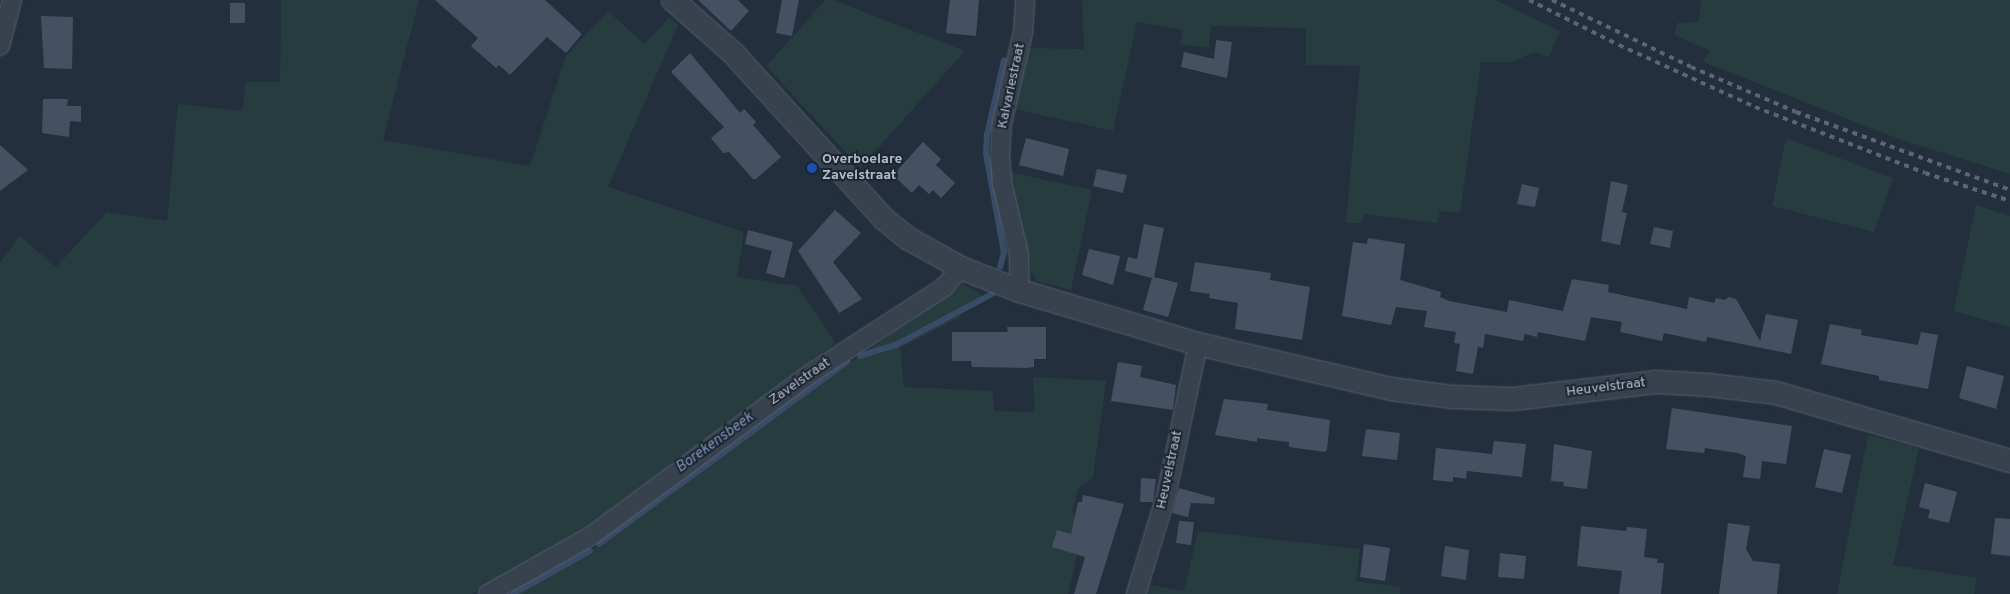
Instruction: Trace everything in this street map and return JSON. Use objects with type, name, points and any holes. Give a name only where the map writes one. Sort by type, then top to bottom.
[{"type":"street","points":[[0,46],[12,0]]},
{"type":"street","name":"Heuvelstraat","points":[[673,0],[733,53],[884,220],[908,239],[961,268],[1020,291],[1198,344],[1391,389],[1453,397],[1513,399],[1655,382],[1776,393],[2010,461]]},
{"type":"street","name":"Kalvariestraat","points":[[1020,291],[1019,254],[1002,182],[1000,157],[1002,124],[1023,32],[1025,0]]},
{"type":"street","name":"Zavelstraat","points":[[488,594],[592,536],[813,372],[943,288],[961,268]]},
{"type":"street","name":"Heuvelstraat","points":[[1136,594],[1166,496],[1198,344]]},
{"type":"green space","points":[[281,0],[419,0],[383,140],[530,166],[566,56],[608,11],[644,44],[669,18],[678,25],[608,187],[744,232],[737,277],[797,286],[836,343],[586,527],[472,594],[0,594],[0,263],[20,236],[56,267],[107,212],[167,221],[178,104],[242,111],[246,82],[280,82]]},
{"type":"green space","points":[[825,0],[833,0],[965,51],[860,168],[766,66]]},
{"type":"green space","points":[[1082,0],[1495,0],[1560,31],[1549,57],[1534,52],[1511,62],[1481,62],[1460,213],[1440,211],[1437,223],[1364,214],[1362,223],[1346,223],[1360,66],[1306,65],[1306,28],[1211,26],[1209,48],[1180,44],[1183,30],[1137,22],[1113,131],[1010,108],[1025,48],[1084,49]]},
{"type":"green space","points":[[1701,0],[2010,0],[2010,174],[1899,139],[1703,62],[1710,51],[1674,35],[1677,23],[1699,22]]},
{"type":"green space","points":[[1786,138],[1893,178],[1874,232],[1772,206]]},
{"type":"green space","points":[[1005,171],[1092,190],[1071,290],[1037,281],[1030,271]]},
{"type":"green space","points":[[1976,205],[2010,216],[2010,327],[1954,311]]},
{"type":"green space","points":[[963,284],[982,295],[957,319],[900,348],[904,387],[993,391],[994,411],[1035,412],[1033,377],[1106,381],[1093,477],[1079,487],[1072,512],[1086,518],[1068,594],[512,594],[594,549],[685,478]]},
{"type":"green space","points":[[1868,435],[1919,448],[1893,565],[1977,578],[1974,594],[1837,594]]},
{"type":"green space","points":[[1198,531],[1360,549],[1356,581],[1401,587],[1400,594],[1125,594],[1129,581],[1184,591]]},
{"type":"building","points":[[435,0],[545,0],[582,34],[566,53],[547,37],[510,75],[499,65],[496,68],[471,46],[478,38]]},
{"type":"building","points":[[698,0],[738,0],[749,11],[731,31]]},
{"type":"building","points":[[782,0],[799,0],[792,36],[776,33]]},
{"type":"building","points":[[950,0],[979,0],[976,36],[946,33]]},
{"type":"building","points":[[230,3],[245,3],[245,23],[230,23]]},
{"type":"building","points":[[41,16],[73,17],[72,69],[44,68]]},
{"type":"building","points":[[1216,40],[1232,42],[1227,78],[1181,67],[1184,52],[1214,59]]},
{"type":"building","points":[[690,53],[740,113],[744,109],[756,122],[753,125],[781,157],[756,179],[753,179],[729,152],[723,153],[711,138],[724,127],[671,72]]},
{"type":"building","points":[[43,99],[68,99],[67,106],[81,106],[81,122],[70,121],[69,137],[42,133]]},
{"type":"building","points":[[1026,138],[1069,149],[1063,176],[1019,165]]},
{"type":"building","points":[[923,142],[941,159],[936,165],[955,183],[941,198],[933,190],[929,194],[919,185],[912,193],[893,175]]},
{"type":"building","points":[[0,145],[28,170],[0,191]]},
{"type":"building","points":[[1097,169],[1127,175],[1123,193],[1093,186]]},
{"type":"building","points":[[1611,181],[1628,185],[1622,212],[1627,213],[1620,245],[1601,241]]},
{"type":"building","points":[[1522,184],[1539,188],[1535,207],[1517,204]]},
{"type":"building","points":[[835,210],[861,233],[833,262],[862,299],[839,313],[798,251]]},
{"type":"building","points":[[1144,224],[1164,228],[1154,277],[1178,283],[1168,317],[1143,310],[1152,278],[1125,271],[1128,257],[1137,259]]},
{"type":"building","points":[[1654,227],[1673,231],[1670,248],[1650,244]]},
{"type":"building","points":[[748,230],[793,242],[784,278],[766,273],[772,251],[745,244]]},
{"type":"building","points":[[1368,238],[1405,244],[1400,280],[1441,292],[1440,297],[1449,301],[1507,312],[1509,300],[1563,311],[1572,279],[1609,285],[1608,292],[1687,309],[1689,297],[1714,303],[1716,298],[1725,300],[1729,297],[1736,299],[1760,341],[1766,314],[1798,320],[1791,354],[1707,337],[1706,342],[1664,333],[1662,341],[1620,332],[1622,322],[1591,317],[1585,341],[1538,332],[1537,337],[1525,334],[1523,341],[1485,334],[1483,348],[1478,347],[1473,374],[1456,371],[1460,344],[1454,343],[1456,332],[1424,327],[1427,311],[1396,307],[1391,325],[1342,316],[1353,242],[1367,244]]},
{"type":"building","points":[[1089,249],[1120,256],[1113,285],[1082,275]]},
{"type":"building","points":[[1195,262],[1271,273],[1270,280],[1310,287],[1302,340],[1235,329],[1238,303],[1209,298],[1210,294],[1190,291]]},
{"type":"building","points":[[1830,324],[1862,330],[1861,335],[1918,345],[1921,332],[1938,335],[1928,389],[1879,380],[1879,376],[1821,364]]},
{"type":"building","points":[[1007,327],[1046,327],[1046,359],[1034,359],[1034,367],[1026,368],[972,367],[971,361],[952,361],[952,332],[1008,332]]},
{"type":"building","points":[[1118,362],[1142,366],[1140,377],[1176,385],[1173,410],[1111,401]]},
{"type":"building","points":[[1967,366],[2004,376],[1996,409],[1959,398]]},
{"type":"building","points":[[1224,399],[1268,404],[1267,410],[1330,420],[1327,449],[1325,452],[1289,447],[1289,442],[1257,438],[1257,442],[1215,435]]},
{"type":"building","points":[[1672,408],[1792,426],[1786,464],[1762,461],[1760,479],[1743,477],[1746,456],[1705,448],[1704,453],[1666,449]]},
{"type":"building","points":[[1366,429],[1400,433],[1397,460],[1362,456]]},
{"type":"building","points":[[1494,441],[1526,444],[1522,477],[1467,471],[1466,479],[1453,477],[1453,482],[1433,480],[1436,448],[1492,454]]},
{"type":"building","points":[[1554,444],[1592,451],[1587,489],[1563,486],[1564,482],[1551,481]]},
{"type":"building","points":[[1824,449],[1851,455],[1842,493],[1815,487]]},
{"type":"building","points":[[1141,478],[1156,479],[1153,502],[1140,502]]},
{"type":"building","points":[[1925,483],[1957,492],[1949,523],[1928,518],[1930,510],[1919,507]]},
{"type":"building","points":[[1179,488],[1215,498],[1214,504],[1191,503],[1188,517],[1172,513]]},
{"type":"building","points":[[1083,495],[1124,504],[1096,594],[1074,594],[1085,557],[1052,547],[1057,530],[1071,534],[1078,502],[1082,502]]},
{"type":"building","points":[[1995,518],[2010,519],[2010,556],[1991,554]]},
{"type":"building","points":[[1179,521],[1194,522],[1191,545],[1176,543]]},
{"type":"building","points":[[1728,523],[1750,526],[1746,549],[1753,561],[1780,564],[1777,594],[1719,594]]},
{"type":"building","points":[[1581,526],[1626,531],[1627,527],[1647,529],[1644,557],[1658,559],[1657,563],[1664,563],[1661,594],[1619,594],[1622,571],[1577,566]]},
{"type":"building","points":[[1364,544],[1390,548],[1385,581],[1360,577]]},
{"type":"building","points":[[1445,546],[1469,550],[1466,580],[1441,576]]},
{"type":"building","points":[[1500,553],[1526,556],[1524,579],[1498,577]]},
{"type":"waterway","name":"Borekensbeek","points":[[1000,267],[1004,253],[986,154],[987,135],[1004,61]]},
{"type":"waterway","name":"Borekensbeek","points":[[860,356],[896,345],[992,294]]},
{"type":"waterway","name":"Borekensbeek","points":[[599,544],[847,362]]},
{"type":"waterway","name":"Borekensbeek","points":[[513,594],[590,551]]},
{"type":"railway","points":[[1529,0],[1619,45],[1755,107],[1925,173],[2010,201]]},
{"type":"railway","points":[[1552,0],[1691,67],[1796,112],[2010,190]]},
{"type":"place","name":"Overboelare Zavelstraat","points":[[812,168]]}]
